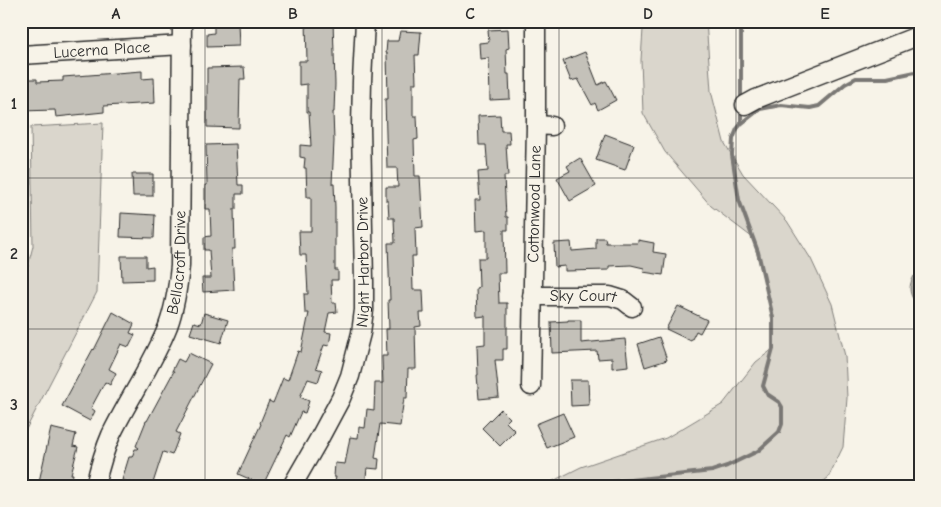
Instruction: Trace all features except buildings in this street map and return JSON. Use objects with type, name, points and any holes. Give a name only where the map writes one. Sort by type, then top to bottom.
[{"type":"street","name":"Bellacroft Drive","points":[[95,486],[110,437],[168,326],[177,289],[180,266],[182,21]]},
{"type":"street","name":"Night Harbor Drive","points":[[292,486],[320,439],[341,398],[350,376],[361,333],[364,310],[361,127],[365,21]]},
{"type":"street","name":"Cottonwood Lane","points":[[531,386],[532,296],[544,126],[536,21]]},
{"type":"street","points":[[745,105],[920,35]]},
{"type":"street","name":"Lucerna Place","points":[[21,55],[182,45]]},
{"type":"street","name":"Sky Court","points":[[532,296],[610,296],[624,300],[632,307]]},
{"type":"shaded area","points":[[646,21],[706,21],[711,91],[724,142],[743,174],[787,221],[811,259],[832,304],[845,356],[847,398],[843,447],[828,478],[817,486],[543,486],[581,467],[666,438],[723,404],[756,362],[773,349],[773,318],[753,238],[711,206],[665,152],[643,113],[641,60],[643,29]]},
{"type":"shaded area","points":[[103,123],[97,292],[21,439],[21,293],[33,246],[31,127]]},
{"type":"shaded area","points":[[914,276],[920,277],[920,309],[914,301],[910,289]]},
{"type":"waterway","points":[[741,21],[741,102]]},
{"type":"waterway","points":[[605,486],[612,482],[712,471],[727,466],[758,451],[779,432],[782,424],[782,407],[779,402],[767,394],[763,386],[773,349],[773,318],[758,252],[739,200],[732,155],[733,139],[737,129],[760,109],[781,105],[810,108],[819,106],[845,84],[856,78],[887,78],[920,71]]},
{"type":"waterway","points":[[741,109],[741,124]]}]
